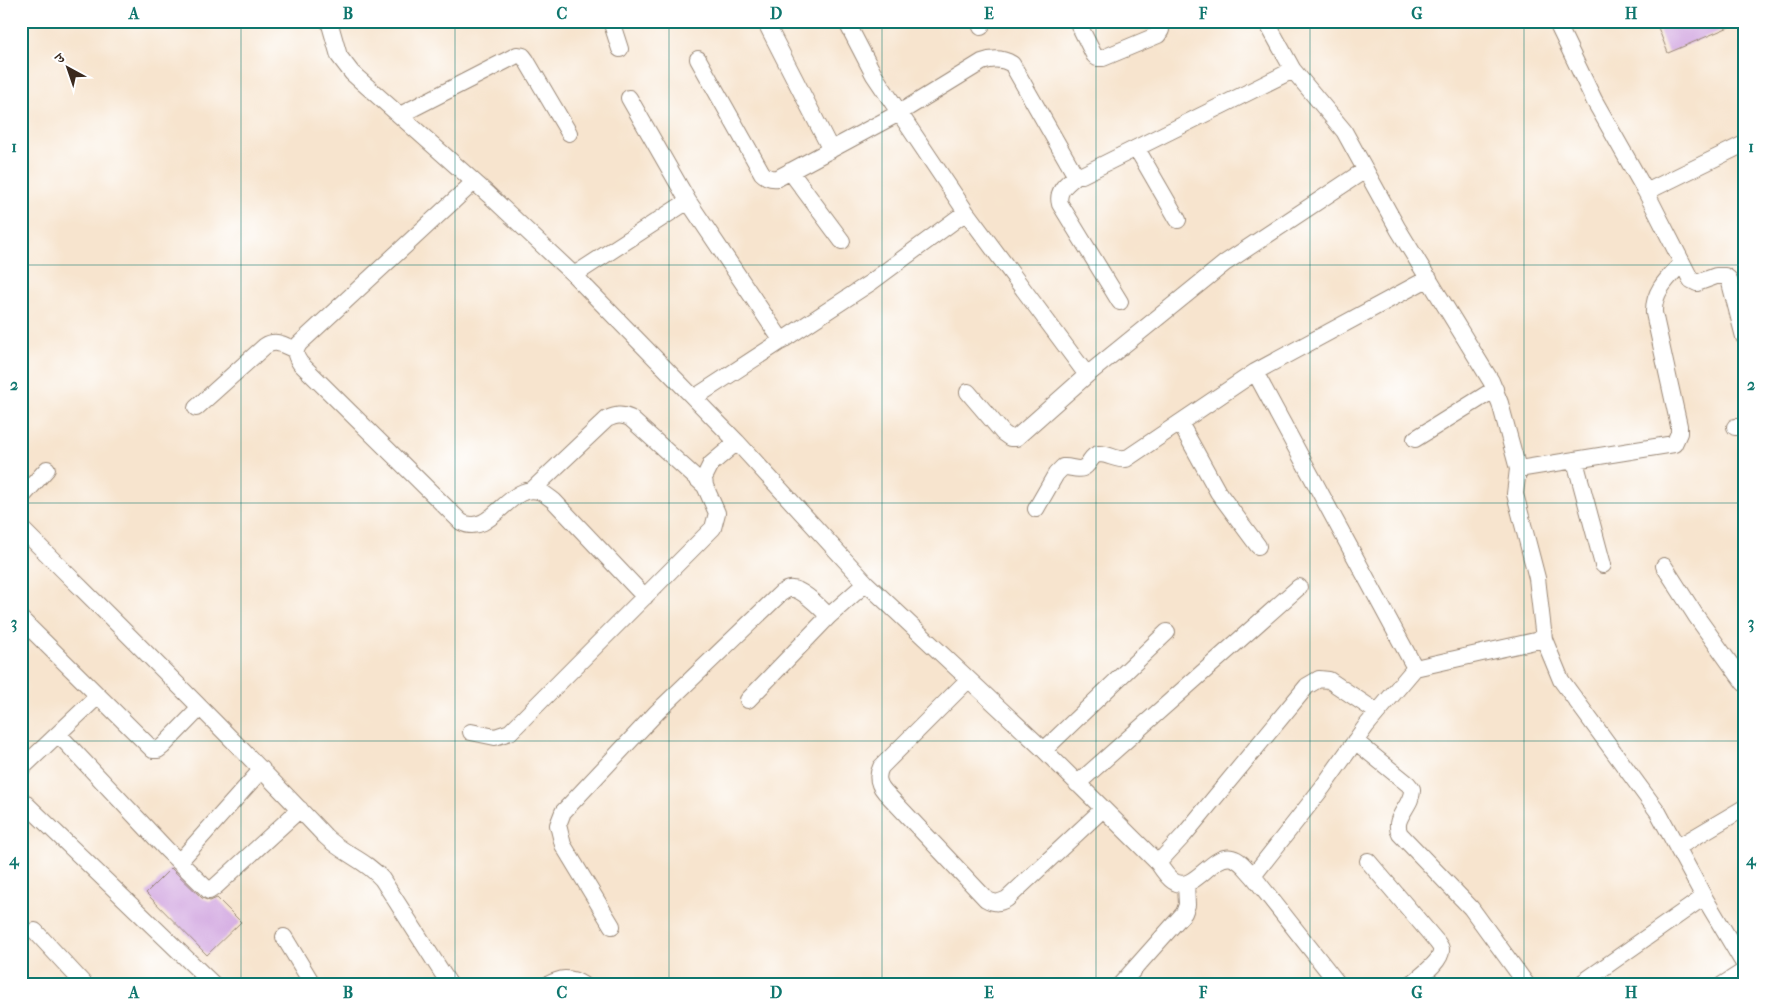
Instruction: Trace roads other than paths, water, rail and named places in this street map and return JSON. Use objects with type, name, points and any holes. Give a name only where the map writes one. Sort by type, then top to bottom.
[{"type":"street","points":[[329,21],[339,56],[344,64],[574,275],[737,442],[866,583],[1044,750],[1174,881],[1179,884],[1186,884],[1223,858],[1231,857],[1238,860],[1253,876],[1339,985]]},
{"type":"street","points":[[611,21],[620,50]]},
{"type":"street","points":[[765,21],[832,150]]},
{"type":"street","points":[[846,21],[865,59],[966,212],[1088,375]]},
{"type":"street","points":[[1077,21],[1097,58],[1103,58],[1152,38],[1160,30],[1160,21]]},
{"type":"street","points":[[1266,21],[1293,70],[1344,131],[1398,229],[1486,372],[1500,403],[1518,470],[1515,494],[1537,578],[1544,639],[1561,680],[1647,795],[1744,964]]},
{"type":"street","points":[[1556,21],[1594,100],[1646,192],[1693,282],[1701,282],[1722,275],[1728,279],[1744,337]]},
{"type":"street","points":[[400,115],[517,55],[523,56],[526,60],[569,133]]},
{"type":"street","points":[[698,59],[762,173],[772,179],[832,150],[990,59],[1005,60],[1017,70],[1077,175]]},
{"type":"street","points":[[1120,302],[1060,204],[1059,193],[1062,188],[1077,175],[1087,174],[1293,70]]},
{"type":"street","points":[[629,98],[688,201],[782,341]]},
{"type":"street","points":[[1646,192],[1744,144]]},
{"type":"street","points":[[1137,149],[1178,220]]},
{"type":"street","points":[[968,392],[1004,433],[1010,438],[1016,438],[1088,375],[1225,263],[1366,170]]},
{"type":"street","points":[[790,171],[842,241]]},
{"type":"street","points":[[474,182],[299,344],[295,350],[295,355],[300,363],[461,522],[468,526],[476,526],[484,522],[516,496],[532,490],[607,419],[615,416],[622,415],[630,418],[705,486]]},
{"type":"street","points":[[574,275],[688,201]]},
{"type":"street","points":[[694,398],[870,283],[966,212]]},
{"type":"street","points":[[1518,470],[1668,447],[1674,444],[1677,440],[1679,426],[1654,313],[1654,304],[1661,286],[1682,263]]},
{"type":"street","points":[[1036,509],[1056,474],[1063,467],[1082,469],[1098,454],[1119,460],[1126,459],[1255,372],[1429,278]]},
{"type":"street","points":[[196,408],[265,346],[278,342],[295,350]]},
{"type":"street","points":[[1255,372],[1415,668]]},
{"type":"street","points":[[1414,439],[1495,390]]},
{"type":"street","points":[[1180,423],[1218,492],[1258,546]]},
{"type":"street","points":[[472,732],[495,737],[510,732],[713,528],[717,513],[705,486],[704,478],[711,464],[737,442]]},
{"type":"street","points":[[1575,461],[1603,565]]},
{"type":"street","points":[[21,498],[47,469]]},
{"type":"street","points":[[532,490],[541,492],[554,501],[645,597]]},
{"type":"street","points":[[21,528],[262,769],[331,842],[352,857],[373,868],[450,985]]},
{"type":"street","points":[[1664,566],[1696,616],[1744,682]]},
{"type":"street","points":[[748,700],[829,616],[866,583]]},
{"type":"street","points":[[1077,784],[1299,587]]},
{"type":"street","points":[[612,926],[563,845],[558,825],[563,812],[657,712],[781,593],[794,588],[801,591],[829,616]]},
{"type":"street","points":[[24,629],[98,696],[153,750],[158,750],[163,746],[200,708]]},
{"type":"street","points":[[1044,750],[1167,632]]},
{"type":"street","points":[[1253,876],[1322,788],[1377,712],[1415,668],[1544,639]]},
{"type":"street","points":[[1158,863],[1184,835],[1312,682],[1319,679],[1329,680],[1377,712]]},
{"type":"street","points":[[968,680],[881,767],[878,779],[880,786],[885,792],[986,899],[992,903],[1000,903],[1008,899],[1103,809]]},
{"type":"street","points":[[21,768],[98,696]]},
{"type":"street","points":[[58,734],[206,889],[212,890],[300,809]]},
{"type":"street","points":[[1355,741],[1412,789],[1411,798],[1397,825],[1400,834],[1471,908],[1527,985]]},
{"type":"street","points":[[179,862],[262,769]]},
{"type":"street","points":[[21,800],[214,985]]},
{"type":"street","points":[[1678,847],[1744,808]]},
{"type":"street","points":[[1368,861],[1441,949],[1440,956],[1436,962],[1410,985]]},
{"type":"street","points":[[1120,985],[1184,913],[1187,905],[1186,884]]},
{"type":"street","points":[[1579,985],[1704,897]]},
{"type":"street","points":[[35,931],[85,985]]},
{"type":"street","points":[[284,937],[313,985]]},
{"type":"street","points":[[1722,985],[1744,971]]},
{"type":"street","points":[[547,985],[565,978],[573,979],[582,985]]}]
